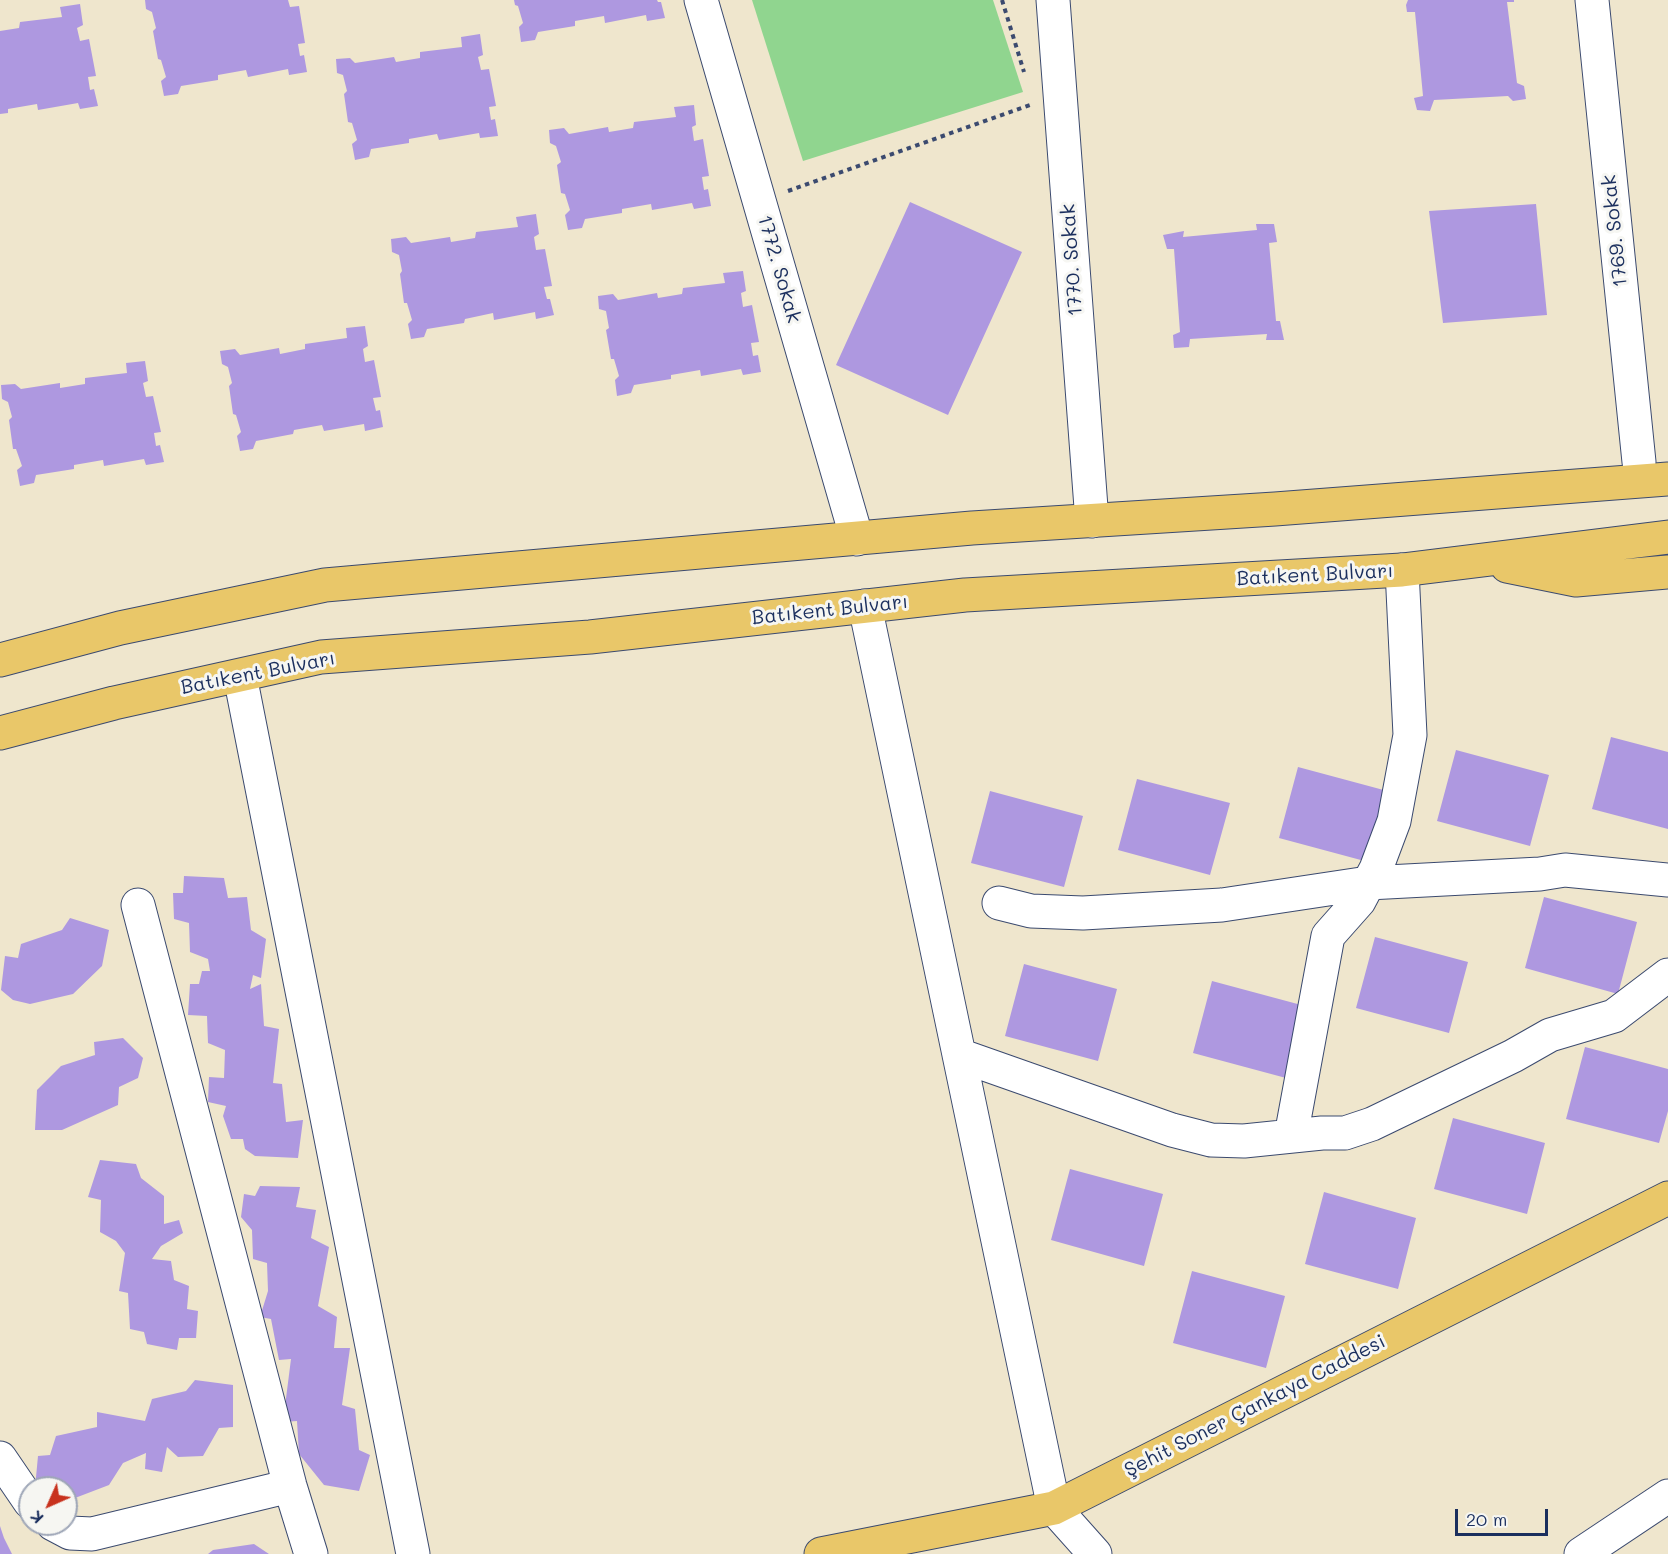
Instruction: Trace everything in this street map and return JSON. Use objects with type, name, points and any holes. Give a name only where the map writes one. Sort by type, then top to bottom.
[{"type":"main road","points":[[1573,486],[1585,471],[1653,461]]},
{"type":"main road","points":[[0,660],[120,628],[325,585],[972,528],[1275,509],[1668,479]]},
{"type":"main road","name":"Batıkent Bulvarı","points":[[0,733],[114,703],[321,657],[590,637],[965,595],[1402,570],[1668,537]]},
{"type":"main road","points":[[1478,560],[1576,580],[1668,572]]},
{"type":"main road","name":"Şehit Soner Çankaya Caddesi","points":[[821,1554],[1054,1508],[1668,1198]]},
{"type":"street","name":"1772. Sokak","points":[[701,0],[857,538]]},
{"type":"street","name":"1770. Sokak","points":[[1053,0],[1092,521]]},
{"type":"street","name":"1769. Sokak","points":[[1592,0],[1653,461]]},
{"type":"street","points":[[1291,1136],[1328,936],[1359,901],[1376,869],[1394,821],[1410,735],[1402,570]]},
{"type":"street","points":[[865,606],[1054,1508],[1095,1554]]},
{"type":"street","points":[[240,676],[413,1554]]},
{"type":"street","points":[[999,903],[1031,911],[1083,912],[1221,905],[1368,883],[1540,874],[1565,870],[1668,880]]},
{"type":"street","points":[[138,905],[290,1486],[311,1554]]},
{"type":"street","points":[[959,1055],[1172,1130],[1211,1140],[1244,1141],[1322,1132],[1345,1133],[1372,1124],[1514,1056],[1550,1035],[1614,1016],[1668,975]]},
{"type":"street","points":[[0,1458],[18,1484]]},
{"type":"street","points":[[61,1537],[92,1534],[290,1486]]},
{"type":"street","points":[[1581,1554],[1668,1496]]},
{"type":"path","points":[[1002,0],[1024,73]]},
{"type":"path","points":[[759,201],[1060,95]]},
{"type":"green space","points":[[752,0],[993,0],[1023,92],[803,161]]},
{"type":"building","points":[[145,0],[288,0],[290,7],[299,6],[305,43],[298,44],[300,56],[304,55],[307,72],[289,75],[288,69],[248,77],[246,70],[218,75],[218,80],[181,86],[178,94],[164,96],[161,81],[166,77],[161,60],[158,59],[153,31],[156,28],[152,12],[146,9]]},
{"type":"building","points":[[514,0],[657,0],[661,2],[665,18],[647,21],[646,15],[605,23],[604,16],[575,21],[575,26],[538,32],[535,40],[521,42],[519,27],[523,23]]},
{"type":"building","points":[[1408,0],[1514,0],[1514,2],[1507,2],[1517,83],[1524,86],[1526,99],[1513,101],[1508,96],[1434,100],[1430,111],[1417,110],[1414,98],[1423,96],[1415,12],[1407,12]]},
{"type":"building","points":[[80,4],[83,25],[77,28],[80,41],[89,39],[96,76],[88,77],[90,90],[94,89],[98,106],[80,109],[78,103],[38,110],[37,104],[8,109],[8,113],[0,114],[0,31],[19,28],[20,22],[62,17],[60,7]]},
{"type":"building","points":[[480,34],[483,55],[478,57],[481,70],[489,69],[496,106],[489,107],[491,120],[495,119],[498,136],[480,138],[479,133],[439,140],[437,134],[409,139],[409,143],[371,149],[369,157],[355,160],[352,144],[357,140],[352,123],[348,122],[344,94],[347,91],[343,75],[337,73],[336,59],[350,58],[355,63],[394,57],[396,62],[420,58],[420,52],[462,47],[461,37]]},
{"type":"building","points":[[694,105],[696,125],[692,127],[694,141],[703,139],[709,176],[702,177],[704,190],[708,189],[711,206],[694,209],[692,203],[652,210],[651,204],[622,209],[622,213],[585,219],[582,228],[568,230],[565,215],[570,210],[565,194],[561,193],[557,165],[561,162],[556,146],[550,143],[549,130],[564,128],[569,134],[608,127],[609,132],[633,128],[634,122],[676,117],[674,107]]},
{"type":"building","points":[[910,202],[1022,252],[948,415],[836,365]]},
{"type":"building","points":[[1536,204],[1547,315],[1443,323],[1429,211]]},
{"type":"building","points":[[536,214],[539,234],[534,237],[536,250],[545,249],[552,286],[544,287],[554,315],[536,319],[535,312],[494,320],[493,313],[465,319],[464,323],[427,329],[424,337],[411,339],[408,324],[412,320],[407,303],[404,303],[399,255],[392,252],[391,239],[406,237],[411,243],[450,237],[451,242],[475,238],[476,232],[518,227],[516,217]]},
{"type":"building","points":[[1256,224],[1274,224],[1277,242],[1269,243],[1276,321],[1280,321],[1284,340],[1266,340],[1267,334],[1190,339],[1189,347],[1174,348],[1173,335],[1180,332],[1174,249],[1167,249],[1163,235],[1184,231],[1183,237],[1257,230]]},
{"type":"building","points":[[743,271],[746,291],[741,293],[743,307],[752,305],[759,342],[751,343],[753,356],[758,355],[761,372],[743,375],[741,369],[701,376],[700,370],[671,375],[671,379],[634,385],[631,393],[617,396],[615,380],[619,376],[614,359],[611,359],[606,330],[609,328],[606,311],[599,309],[598,296],[613,294],[618,300],[657,293],[658,298],[682,294],[683,288],[725,283],[723,273]]},
{"type":"building","points":[[365,326],[368,346],[363,349],[365,362],[374,360],[381,397],[373,398],[376,411],[380,410],[383,427],[365,431],[364,424],[324,431],[322,425],[294,430],[293,434],[256,441],[253,449],[240,451],[237,436],[241,432],[236,415],[233,414],[229,386],[232,383],[228,367],[222,364],[220,351],[235,349],[240,355],[279,348],[280,354],[305,349],[305,344],[347,338],[346,328]]},
{"type":"building","points":[[145,361],[148,381],[143,383],[146,397],[153,396],[161,432],[154,433],[156,446],[160,445],[164,462],[146,465],[144,459],[104,466],[103,460],[74,465],[74,469],[36,475],[34,483],[20,486],[17,470],[22,466],[16,449],[13,449],[9,420],[12,417],[8,402],[2,399],[1,385],[15,384],[21,389],[60,383],[60,388],[85,384],[85,378],[127,373],[126,363]]},
{"type":"building","points":[[1611,737],[1668,752],[1668,829],[1592,809]]},
{"type":"building","points":[[1456,750],[1549,775],[1530,846],[1437,821]]},
{"type":"building","points":[[1298,767],[1391,792],[1372,863],[1279,838]]},
{"type":"building","points":[[1137,779],[1230,803],[1210,875],[1118,850]]},
{"type":"building","points":[[990,791],[1083,816],[1064,887],[971,863]]},
{"type":"building","points":[[184,876],[224,878],[228,898],[247,897],[251,930],[266,939],[261,978],[253,975],[250,989],[261,984],[264,1026],[279,1029],[273,1083],[282,1084],[286,1122],[303,1120],[298,1158],[255,1156],[245,1149],[243,1139],[231,1139],[223,1116],[226,1106],[208,1102],[209,1077],[224,1078],[225,1050],[208,1043],[207,1016],[188,1015],[190,984],[199,984],[202,971],[210,971],[208,959],[190,952],[189,923],[174,919],[173,893],[183,893]]},
{"type":"building","points":[[1544,897],[1637,922],[1618,994],[1525,968]]},
{"type":"building","points":[[70,918],[109,930],[102,966],[73,994],[30,1004],[13,1000],[1,990],[5,956],[18,958],[21,944],[62,930]]},
{"type":"building","points":[[1375,937],[1468,962],[1449,1033],[1356,1008]]},
{"type":"building","points":[[1024,964],[1117,989],[1098,1061],[1005,1036]]},
{"type":"building","points":[[1212,981],[1305,1006],[1286,1078],[1193,1053]]},
{"type":"building","points":[[123,1038],[143,1058],[138,1078],[119,1087],[118,1105],[62,1130],[35,1130],[37,1090],[61,1066],[95,1055],[94,1042]]},
{"type":"building","points":[[1585,1047],[1668,1069],[1668,1111],[1659,1143],[1566,1119]]},
{"type":"building","points":[[1453,1118],[1545,1143],[1527,1214],[1434,1189]]},
{"type":"building","points":[[100,1160],[136,1164],[141,1178],[164,1196],[164,1224],[179,1220],[183,1233],[161,1246],[152,1259],[171,1261],[174,1280],[189,1286],[187,1309],[198,1311],[196,1338],[179,1338],[177,1350],[147,1344],[144,1332],[130,1329],[128,1293],[119,1291],[125,1253],[116,1241],[100,1232],[101,1200],[88,1197]]},
{"type":"building","points":[[1070,1169],[1163,1194],[1144,1266],[1051,1240]]},
{"type":"building","points":[[260,1186],[300,1187],[296,1207],[316,1210],[311,1238],[329,1247],[318,1306],[337,1317],[334,1348],[350,1348],[342,1405],[355,1409],[359,1450],[370,1455],[359,1491],[324,1485],[299,1454],[297,1421],[283,1422],[291,1359],[279,1360],[271,1319],[260,1317],[268,1291],[267,1263],[253,1259],[252,1230],[241,1217],[244,1194],[255,1196]]},
{"type":"building","points":[[1324,1192],[1416,1218],[1398,1289],[1305,1264]]},
{"type":"building","points":[[1192,1271],[1285,1296],[1266,1368],[1173,1343]]},
{"type":"building","points":[[195,1380],[233,1385],[233,1427],[219,1428],[203,1456],[178,1457],[167,1447],[162,1472],[145,1469],[146,1453],[123,1463],[109,1485],[78,1497],[78,1476],[36,1476],[38,1456],[50,1455],[56,1436],[97,1427],[97,1412],[145,1421],[152,1399],[186,1391]]},
{"type":"building","points":[[0,1526],[4,1538],[12,1554],[0,1554]]},
{"type":"building","points":[[254,1544],[269,1554],[208,1554],[213,1550]]}]
